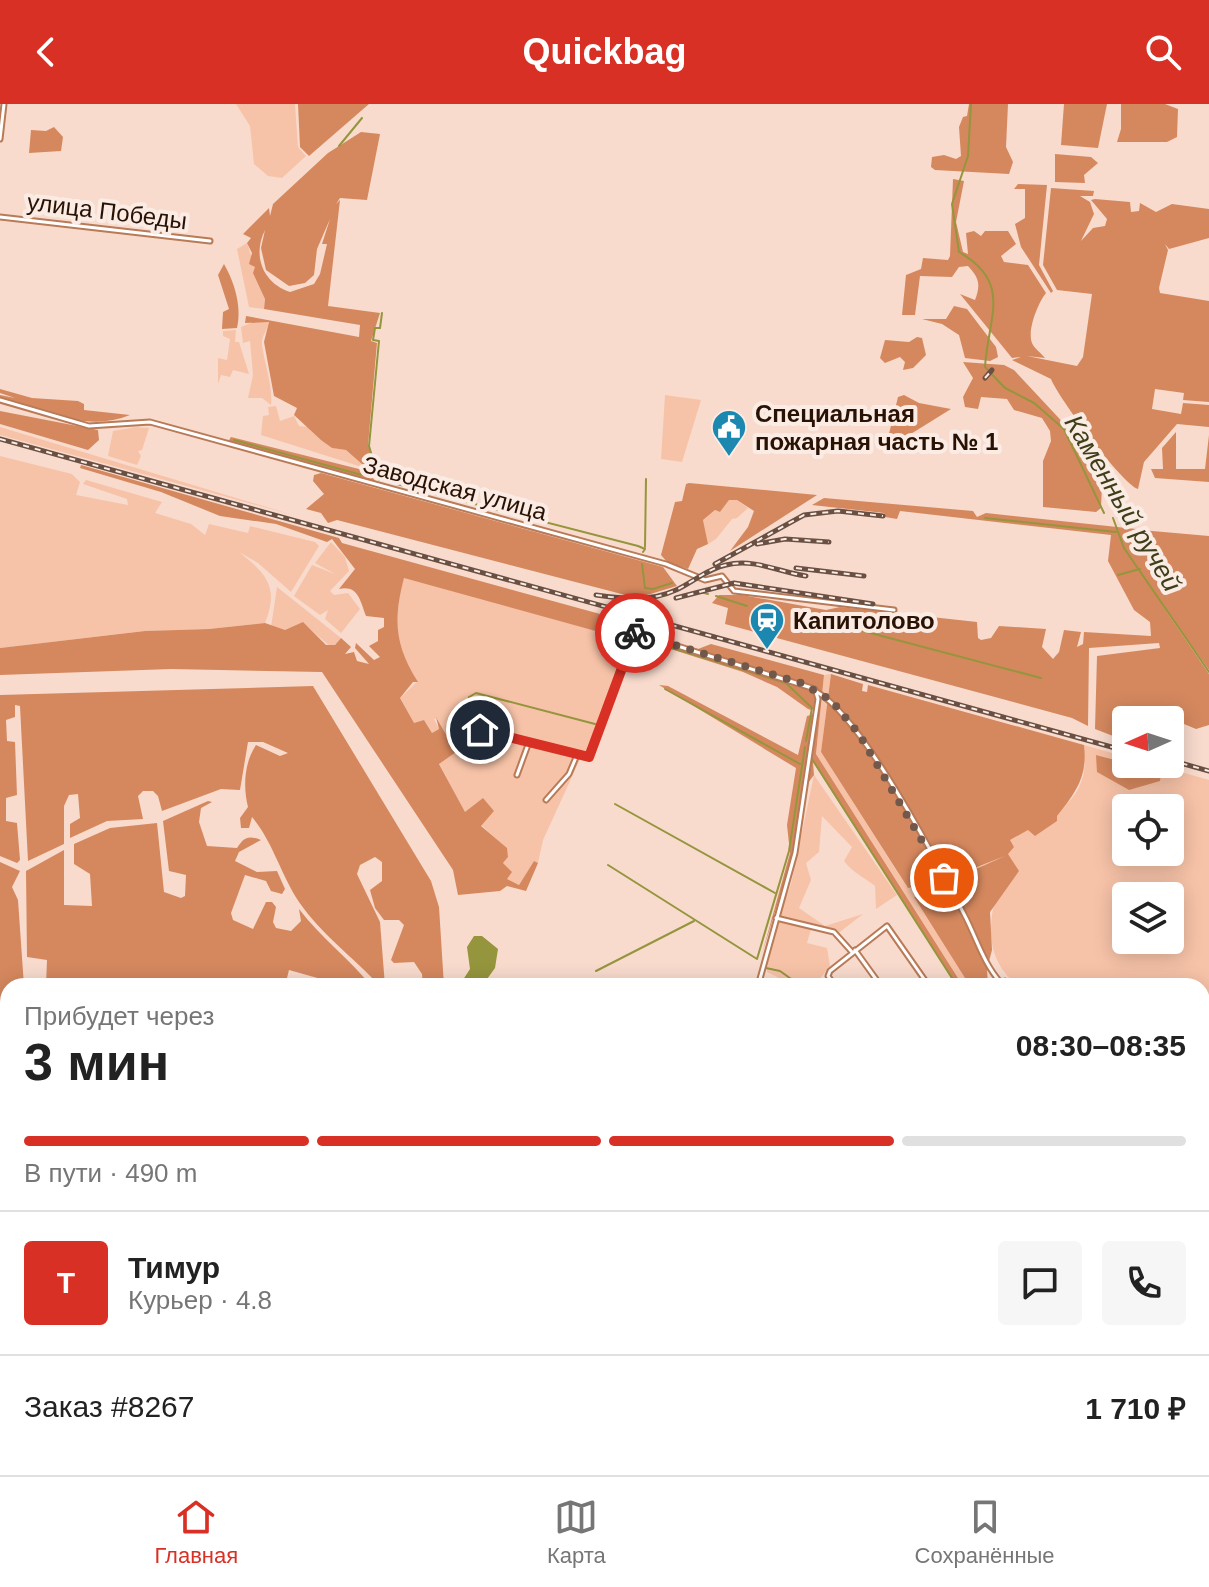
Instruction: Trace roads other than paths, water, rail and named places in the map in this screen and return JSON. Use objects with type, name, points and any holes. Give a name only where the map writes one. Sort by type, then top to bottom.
[{"type":"street","points":[[0,139],[2,106]]},
{"type":"street","name":"улица Победы","points":[[0,217],[210,241]]},
{"type":"street","name":"Заводская улица","points":[[0,400],[89,426],[150,422],[666,564],[703,580],[722,576],[734,591],[894,610]]},
{"type":"street","points":[[480,730],[589,757],[635,633],[801,683],[839,708],[859,734],[933,857],[997,978]]},
{"type":"street","points":[[761,978],[795,853],[817,692]]},
{"type":"street","points":[[495,751],[500,735]]},
{"type":"street","points":[[517,775],[529,742]]},
{"type":"street","points":[[546,800],[569,774],[577,755]]},
{"type":"street","points":[[776,918],[834,932],[875,978]]},
{"type":"street","points":[[830,978],[828,974],[888,926],[924,978]]},
{"type":"waterway","name":"Каменный ручей","points":[[971,104],[968,156],[952,204],[959,252],[976,264],[992,289],[992,317],[985,367],[1005,388],[1034,403],[1064,429],[1104,513]]},
{"type":"waterway","points":[[339,146],[362,118]]},
{"type":"waterway","points":[[379,480],[369,446],[379,341],[373,340],[375,328],[380,328],[382,313]]},
{"type":"waterway","points":[[234,440],[362,475]]},
{"type":"waterway","points":[[645,547],[646,479]]},
{"type":"waterway","points":[[389,482],[638,546],[645,549],[643,552]]},
{"type":"waterway","points":[[985,518],[1116,532]]},
{"type":"waterway","name":"Каменный ручей","points":[[1113,518],[1124,548],[1209,672]]},
{"type":"waterway","points":[[642,564],[645,588],[653,589],[672,583]]},
{"type":"waterway","points":[[1118,575],[1140,569]]},
{"type":"waterway","points":[[701,592],[708,594]]},
{"type":"waterway","points":[[716,596],[747,606]]},
{"type":"waterway","points":[[844,626],[1041,678]]},
{"type":"waterway","points":[[639,638],[786,683],[812,708],[806,741]]},
{"type":"waterway","points":[[665,689],[800,764]]},
{"type":"waterway","points":[[457,740],[469,697],[476,693],[595,724]]},
{"type":"waterway","points":[[463,725],[477,728]]},
{"type":"waterway","points":[[608,865],[757,959],[789,851],[805,747]]},
{"type":"waterway","points":[[812,759],[952,978]]},
{"type":"waterway","points":[[615,804],[775,893]]},
{"type":"waterway","points":[[596,971],[694,921]]},
{"type":"waterway","points":[[766,968],[780,971],[790,978]]},
{"type":"railway","points":[[985,378],[992,370]]},
{"type":"railway","points":[[0,439],[1112,747]]},
{"type":"railway","points":[[715,564],[804,515],[838,511],[883,516]]},
{"type":"railway","points":[[757,544],[785,539],[829,542]]},
{"type":"railway","points":[[596,595],[646,598],[666,594],[713,569],[736,563],[756,564],[806,576]]},
{"type":"railway","points":[[796,568],[864,576]]},
{"type":"railway","points":[[676,598],[734,583],[873,604]]},
{"type":"railway","points":[[1184,764],[1209,771]]},
{"type":"place","name":"Специальная пожарная часть № 1","points":[[729,458]]},
{"type":"place","name":"Капитолово","points":[[767,651]]}]
